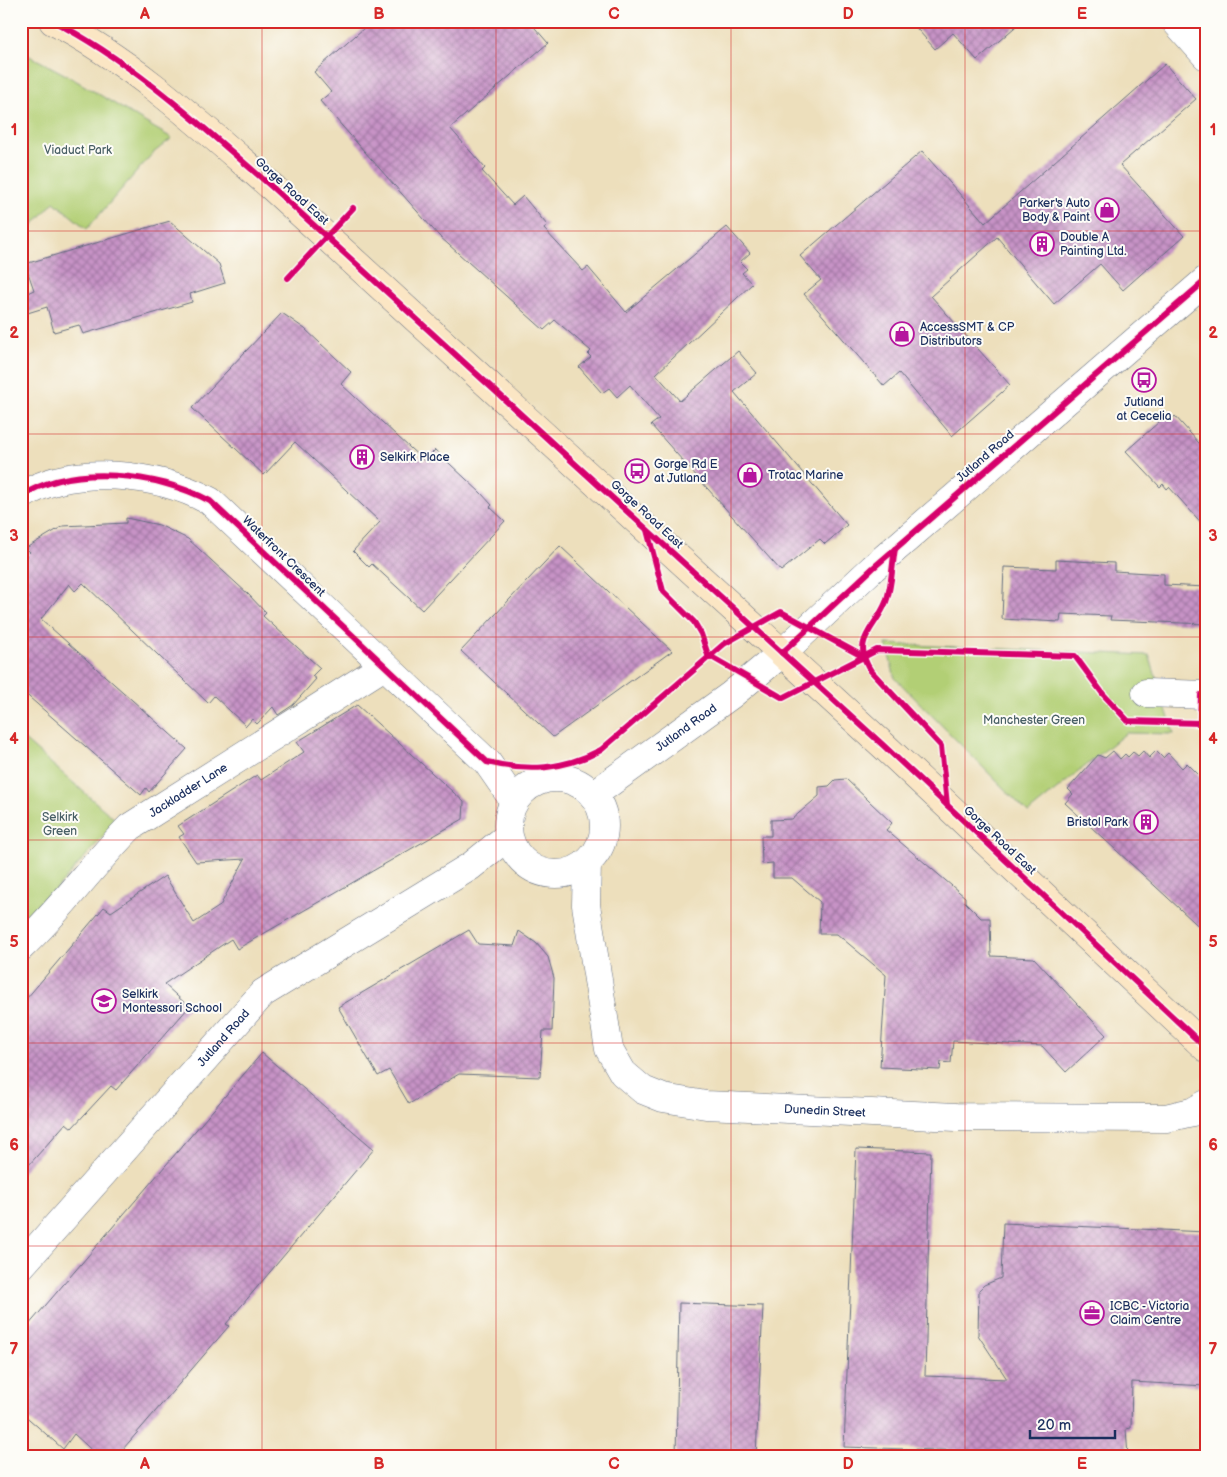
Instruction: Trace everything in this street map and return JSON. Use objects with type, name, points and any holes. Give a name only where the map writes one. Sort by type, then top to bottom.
[{"type":"main road","name":"Gorge Road East","points":[[54,22],[101,49],[208,132],[348,256],[782,653],[1206,1048]]},
{"type":"street","points":[[1175,21],[1206,56]]},
{"type":"street","name":"Jutland Road","points":[[594,795],[731,695],[782,653],[873,568],[1206,280]]},
{"type":"street","name":"Waterfront Crescent","points":[[21,496],[34,488],[68,479],[122,476],[161,481],[190,490],[210,501],[487,762],[514,801]]},
{"type":"street","name":"Jackladder Lane","points":[[21,947],[40,929],[101,856],[130,826],[384,666]]},
{"type":"street","points":[[1146,693],[1206,695]]},
{"type":"street","points":[[551,777],[571,779],[589,789],[594,795],[602,810],[605,825],[603,839],[597,852],[587,863],[576,870],[562,874],[546,874],[532,868],[514,847],[509,812],[522,790],[532,783],[551,777]]},
{"type":"street","name":"Jutland Road","points":[[21,1266],[263,993],[471,866],[514,847]]},
{"type":"street","name":"Dunedin Street","points":[[587,863],[586,905],[609,1049],[623,1073],[643,1090],[663,1098],[706,1104],[956,1117],[1166,1118],[1192,1112],[1206,1104]]},
{"type":"street","name":"Dunedin Street","points":[[562,874],[586,905]]},
{"type":"green space","name":"Viaduct Park","points":[[21,52],[79,82],[172,138],[152,154],[87,229],[54,202],[31,227],[21,218]]},
{"type":"green space","name":"Manchester Green","points":[[886,644],[1149,655],[1174,734],[1126,733],[1028,813],[895,678]]},
{"type":"green space","name":"Selkirk Green","points":[[21,737],[117,821],[21,929]]},
{"type":"building","points":[[372,21],[529,21],[548,43],[450,128],[485,168],[482,171],[513,205],[523,196],[547,225],[544,229],[583,271],[588,267],[626,312],[727,227],[750,253],[740,262],[747,269],[742,273],[752,284],[656,374],[680,401],[738,351],[757,373],[734,392],[847,525],[825,544],[820,539],[781,571],[651,425],[659,419],[630,385],[617,397],[609,388],[602,393],[579,367],[591,357],[588,354],[591,351],[555,320],[544,330],[439,236],[320,101],[331,92],[314,72]]},
{"type":"building","points":[[910,21],[1022,21],[977,60],[953,33],[935,49]]},
{"type":"building","points":[[1165,64],[1196,99],[1120,165],[1184,236],[1123,290],[1100,264],[1054,304],[997,237],[931,296],[1010,385],[952,436],[899,373],[884,386],[804,294],[821,280],[800,256],[922,151],[985,223]]},
{"type":"building","points":[[170,221],[219,264],[225,283],[190,294],[192,302],[83,334],[79,325],[54,332],[47,307],[21,315],[21,296],[34,290],[25,264]]},
{"type":"building","name":"Selkirk Place","points":[[282,313],[305,329],[351,372],[341,384],[424,461],[435,450],[481,493],[492,505],[490,507],[505,521],[422,610],[372,564],[369,567],[353,551],[380,522],[295,442],[264,475],[192,408]]},
{"type":"building","points":[[1168,414],[1172,419],[1175,416],[1206,451],[1206,528],[1169,487],[1167,489],[1163,484],[1160,487],[1126,451]]},
{"type":"building","points":[[126,518],[159,525],[188,539],[248,594],[266,613],[263,616],[320,668],[312,676],[316,679],[293,705],[278,715],[273,707],[257,724],[252,719],[246,726],[214,696],[208,703],[83,583],[75,591],[69,584],[41,619],[187,749],[149,792],[146,788],[141,795],[21,690],[21,561],[30,552],[26,548],[63,526],[126,523]]},
{"type":"building","points":[[560,546],[672,651],[553,737],[461,651]]},
{"type":"building","points":[[1056,560],[1114,563],[1114,571],[1164,574],[1164,585],[1206,587],[1206,624],[1110,620],[1111,616],[1061,614],[1060,622],[1002,619],[1004,567],[1056,569]]},
{"type":"building","points":[[357,705],[464,802],[463,819],[237,949],[231,939],[164,984],[189,1007],[116,1090],[111,1086],[72,1128],[66,1123],[21,1174],[21,1005],[104,907],[111,912],[165,876],[194,923],[220,906],[245,859],[196,862],[179,837],[184,834],[178,826],[257,775],[261,780],[304,752],[297,742]]},
{"type":"building","name":"Bristol Park","points":[[1113,751],[1120,759],[1125,754],[1128,757],[1133,752],[1138,756],[1143,751],[1149,758],[1156,751],[1163,758],[1168,753],[1182,768],[1187,763],[1206,782],[1206,933],[1065,803],[1073,794],[1068,789],[1098,755],[1105,758]]},
{"type":"building","points":[[846,779],[892,823],[886,830],[965,897],[965,902],[981,918],[990,918],[991,956],[1034,958],[1106,1035],[1066,1072],[1042,1046],[953,1041],[951,1063],[941,1062],[940,1070],[880,1067],[886,975],[837,934],[819,934],[820,902],[792,878],[773,878],[773,863],[762,864],[761,836],[771,836],[771,820],[792,819],[819,796],[819,787],[829,786],[835,780]]},
{"type":"building","points":[[469,930],[478,944],[514,946],[519,931],[536,943],[548,957],[554,978],[552,1031],[543,1031],[540,1077],[459,1074],[409,1104],[389,1070],[378,1076],[338,1007]]},
{"type":"building","points":[[262,1053],[374,1149],[226,1324],[229,1326],[117,1456],[98,1456],[74,1434],[63,1449],[21,1412],[21,1334]]},
{"type":"building","points":[[856,1149],[931,1152],[925,1376],[1007,1379],[978,1335],[979,1290],[984,1285],[1001,1278],[1003,1223],[1206,1232],[1206,1386],[1132,1382],[1131,1428],[1126,1429],[1128,1456],[844,1447]]},
{"type":"building","points":[[679,1303],[763,1306],[756,1456],[676,1456]]},
{"type":"cycle path","points":[[53,21],[83,37],[140,76],[194,119],[272,187],[884,746],[1206,1048]]},
{"type":"cycle path","points":[[288,278],[353,208]]},
{"type":"cycle path","points":[[782,653],[873,568],[1206,280]]},
{"type":"cycle path","points":[[21,496],[42,486],[65,479],[90,476],[116,476],[141,478],[166,484],[189,491],[210,501],[487,762],[502,765],[531,768],[559,765],[573,762],[601,750],[724,644],[781,612],[864,657]]},
{"type":"cycle path","points":[[647,530],[663,591],[694,622],[701,634],[708,655],[783,698],[877,650],[1075,656],[1103,694],[1128,721],[1200,723],[1201,695]]},
{"type":"cycle path","points":[[895,549],[888,596],[882,611],[867,635],[863,651],[871,671],[941,746],[947,805]]},
{"type":"place","name":"Parker's Auto Body & Paint","points":[[1107,210]]},
{"type":"place","name":"Double A Painting Ltd.","points":[[1042,244]]},
{"type":"place","name":"AccessSMT & CP Distributors","points":[[902,334]]},
{"type":"place","name":"Jutland at Cecelia","points":[[1144,380]]},
{"type":"place","name":"Selkirk Place","points":[[362,457]]},
{"type":"place","name":"Gorge Rd E at Jutland","points":[[637,471]]},
{"type":"place","name":"Trotac Marine","points":[[750,475]]},
{"type":"place","name":"Bristol Park","points":[[1146,822]]},
{"type":"place","name":"Selkirk Montessori School","points":[[104,1001]]},
{"type":"place","name":"ICBC - Victoria Claim Centre","points":[[1092,1313]]}]
